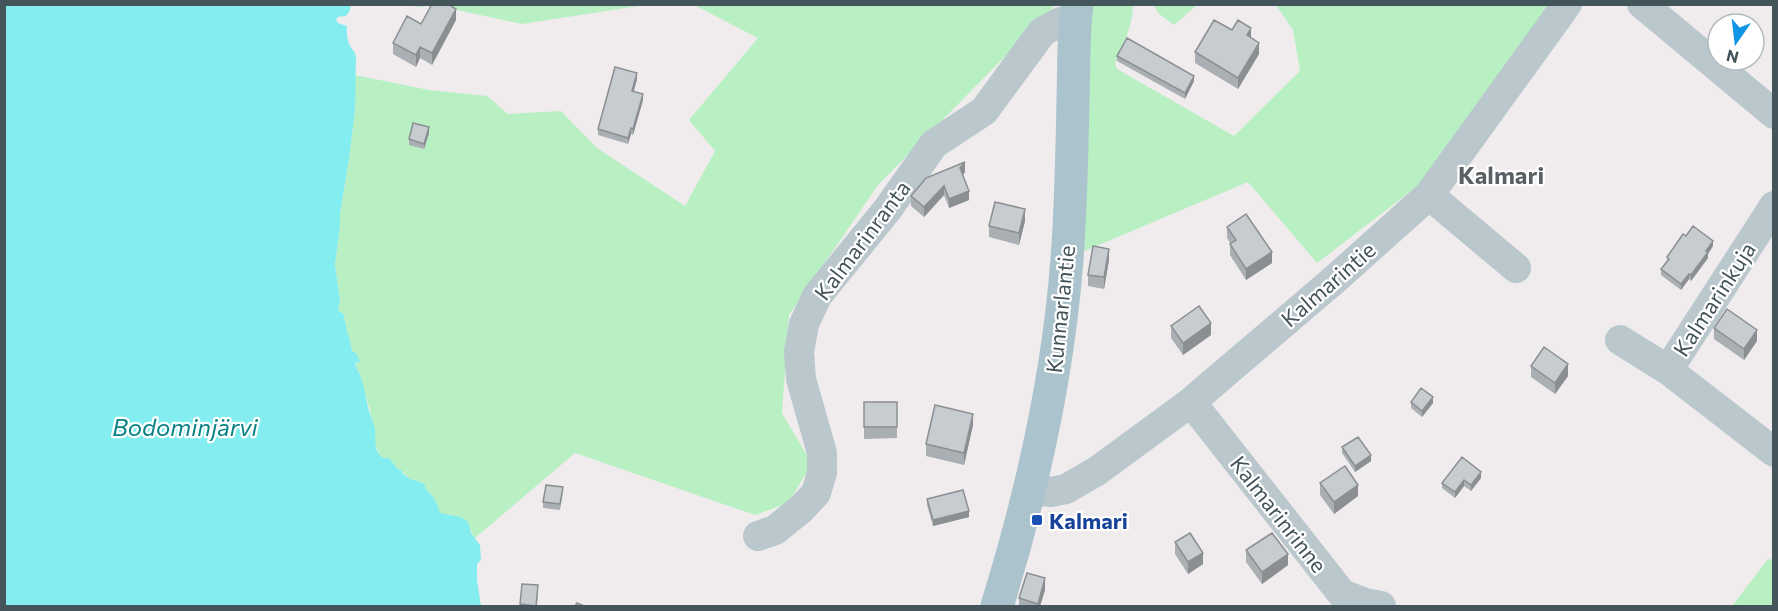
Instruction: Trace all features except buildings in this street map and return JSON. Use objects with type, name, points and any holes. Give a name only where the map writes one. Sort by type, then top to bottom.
[{"type":"main road","name":"Kunnarlantie","points":[[997,606],[1030,490],[1054,375],[1062,313],[1071,192],[1076,12]]},
{"type":"street","name":"Kalmarintie","points":[[1030,490],[1051,492],[1066,489],[1097,471],[1191,402],[1429,195],[1567,4]]},
{"type":"street","points":[[1642,4],[1773,114]]},
{"type":"street","name":"Kalmarinranta","points":[[758,536],[775,530],[801,509],[816,493],[822,473],[822,453],[801,379],[799,352],[804,324],[817,296],[887,210],[934,144],[984,111],[1042,32],[1076,12]]},
{"type":"street","points":[[1429,195],[1516,268]]},
{"type":"street","name":"Kalmarinkuja","points":[[1773,206],[1668,370],[1773,452]]},
{"type":"street","points":[[1620,340],[1668,370]]},
{"type":"street","name":"Kalmarinrinne","points":[[1191,402],[1342,594],[1365,603],[1381,606]]},
{"type":"green space","points":[[434,5],[645,5],[522,24]]},
{"type":"green space","points":[[694,5],[1053,5],[1052,9],[878,185],[789,315],[782,413],[812,464],[788,503],[755,515],[575,453],[475,538],[462,519],[439,513],[436,502],[425,485],[410,479],[389,460],[381,457],[375,444],[375,429],[365,392],[355,365],[359,362],[357,354],[352,351],[344,315],[338,311],[340,300],[335,265],[355,110],[355,75],[429,90],[487,96],[508,114],[561,111],[597,148],[685,206],[715,151],[689,120],[758,38]]},
{"type":"green space","points":[[1085,5],[1133,5],[1129,27],[1115,64],[1117,69],[1234,136],[1300,71],[1293,30],[1276,5],[1557,5],[1440,169],[1317,263],[1248,182],[1075,255]]},
{"type":"green space","points":[[1154,5],[1197,5],[1174,25],[1158,13]]},
{"type":"green space","points":[[1768,559],[1773,560],[1773,606],[1732,606]]},
{"type":"water","name":"Bodominjärvi","points":[[4,5],[351,5],[346,16],[338,17],[336,20],[347,26],[350,47],[356,57],[355,110],[335,265],[340,300],[338,310],[344,315],[352,351],[357,354],[360,362],[355,365],[375,427],[375,443],[378,453],[382,457],[389,458],[410,479],[425,485],[440,513],[461,517],[468,522],[471,533],[480,545],[481,560],[477,564],[477,580],[481,606],[5,606]]},
{"type":"place","name":"Kalmari","points":[[1037,520]]},
{"type":"district","name":"Kalmari","points":[[1501,174]]}]
